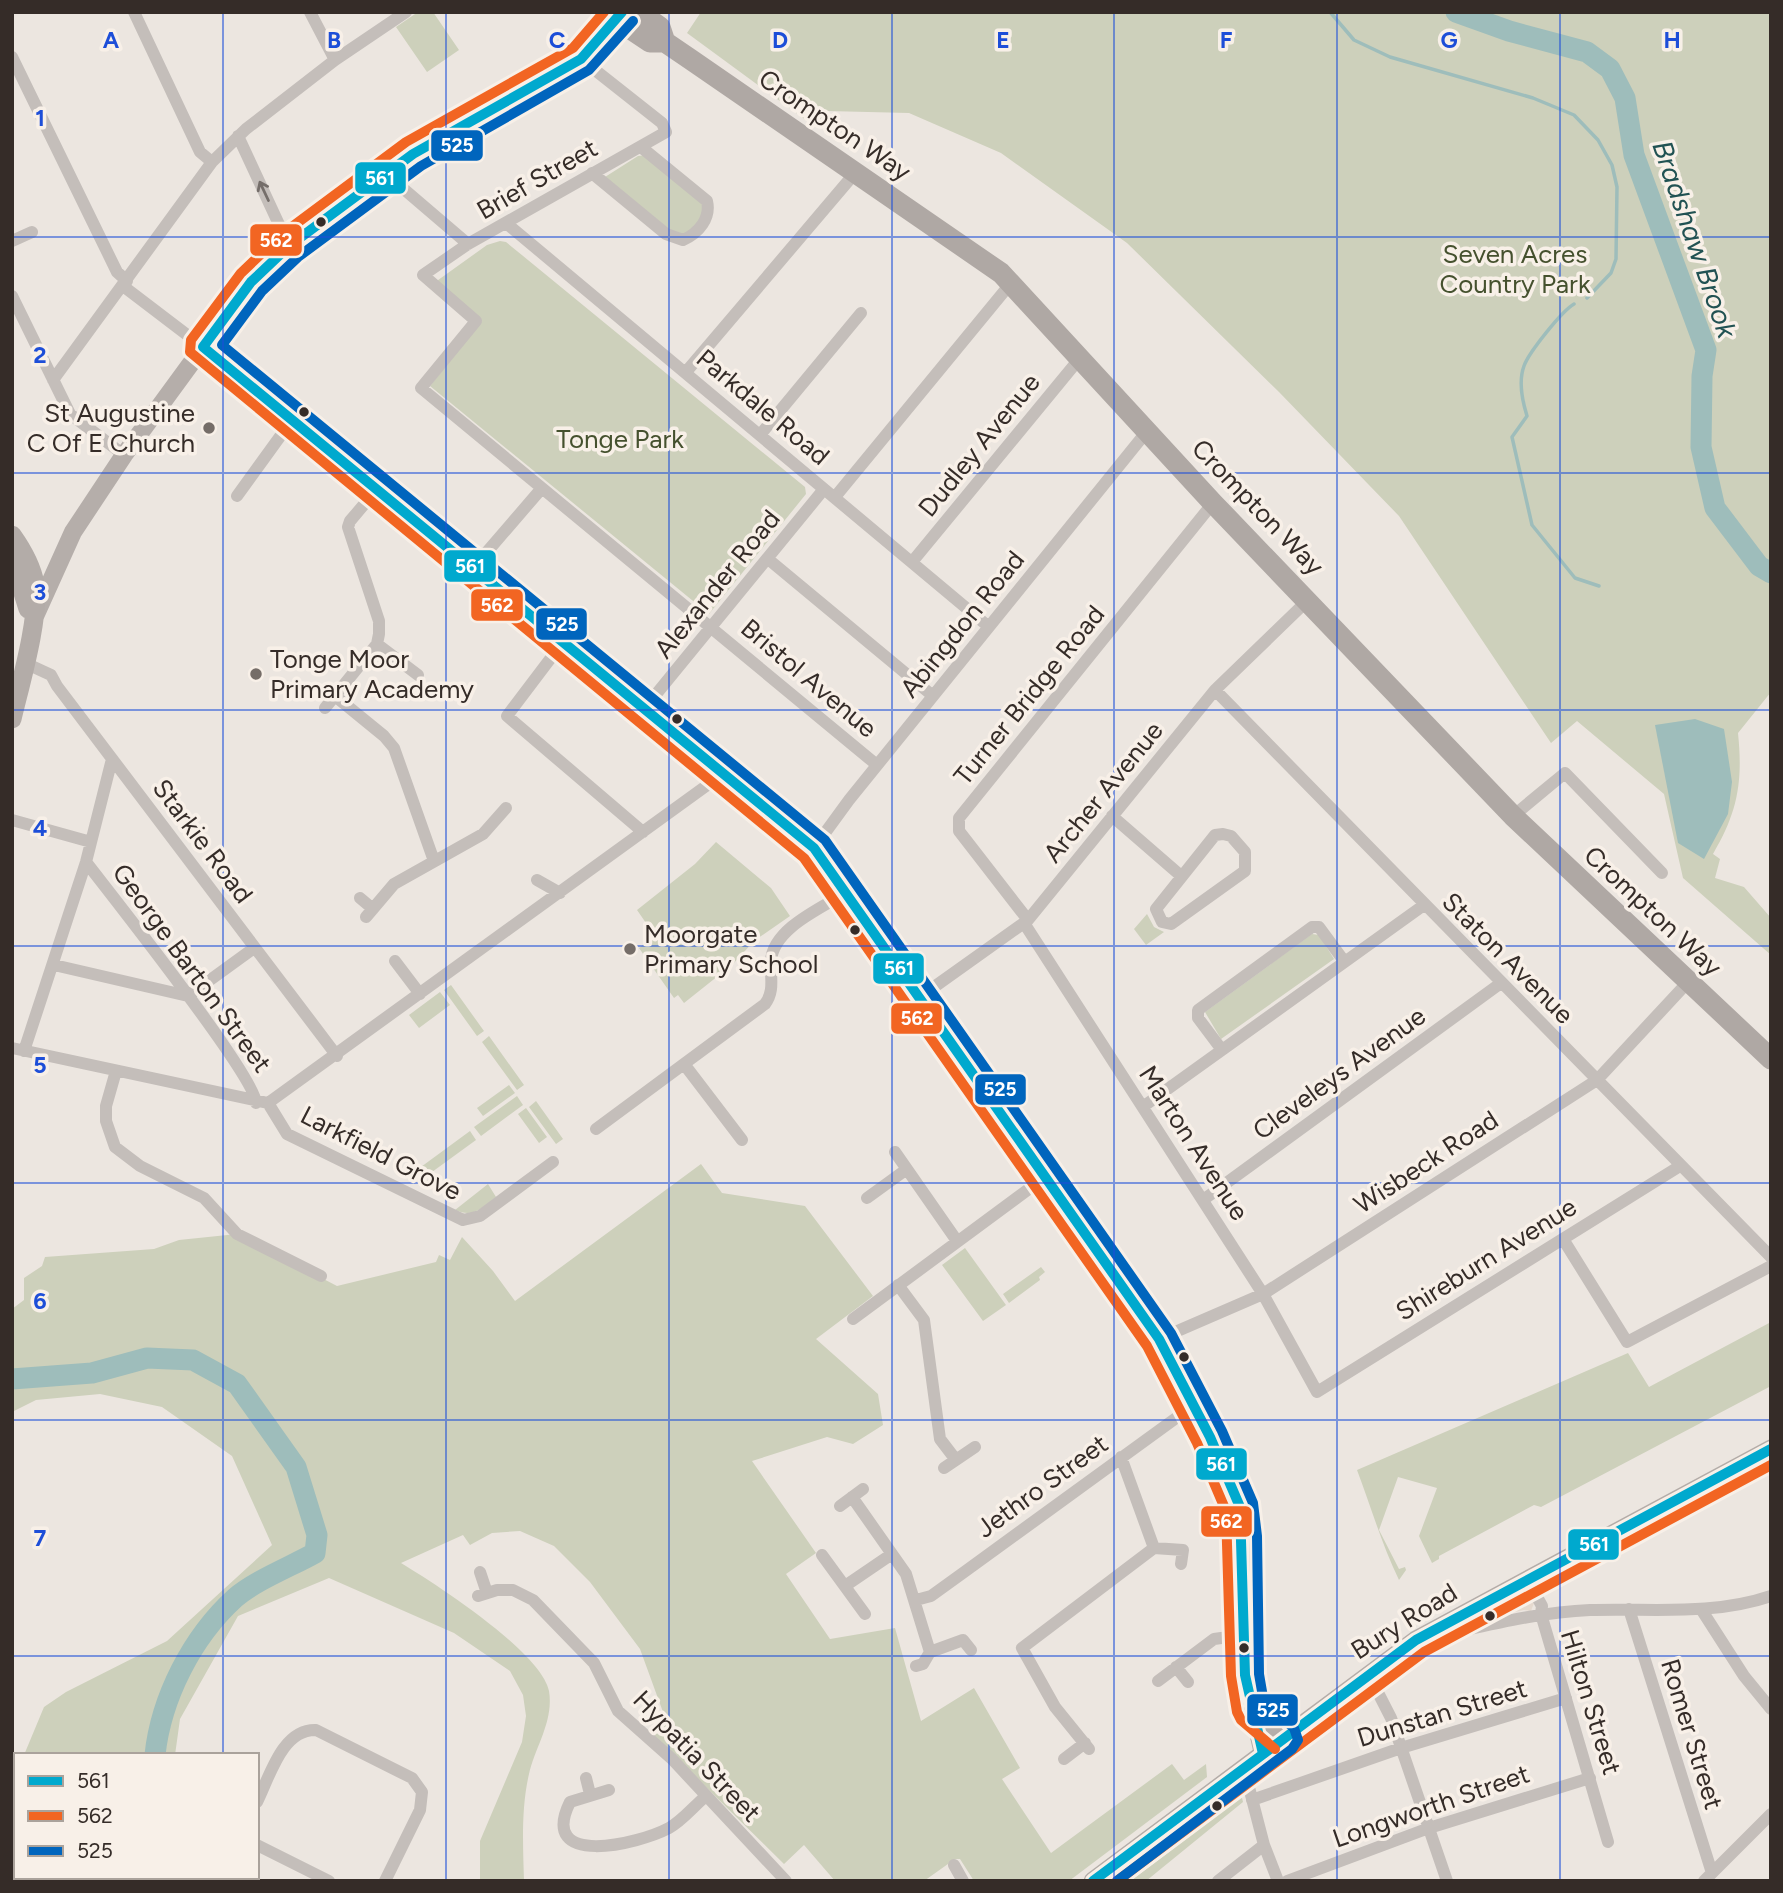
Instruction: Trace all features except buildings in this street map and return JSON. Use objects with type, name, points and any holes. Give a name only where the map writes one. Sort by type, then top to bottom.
[{"type":"highway","name":"Crompton Way","points":[[639,12],[660,27],[665,42]]},
{"type":"highway","name":"Crompton Way","points":[[615,15],[650,42],[665,42],[1011,283],[1213,503],[1513,816],[1771,1059]]},
{"type":"main road","points":[[31,623],[60,556],[124,455],[203,347],[814,848],[1159,1339],[1194,1405],[1240,1507],[1243,1536],[1243,1635],[1251,1710],[1263,1754]]},
{"type":"main road","points":[[12,535],[20,567],[36,593],[25,663],[12,719]]},
{"type":"main road","points":[[20,567],[60,556]]},
{"type":"main road","name":"Bury Road","points":[[1093,1881],[1368,1673],[1435,1628],[1771,1449]]},
{"type":"main road","points":[[1251,1710],[1284,1738]]},
{"type":"street","points":[[134,12],[200,152],[212,162]]},
{"type":"street","points":[[310,12],[335,60]]},
{"type":"street","points":[[53,380],[212,162],[238,136],[335,60],[405,12]]},
{"type":"street","points":[[12,57],[117,272],[125,284],[155,311],[203,347],[251,282],[289,246],[385,173],[439,138],[581,59],[615,15]]},
{"type":"street","name":"Brief Street","points":[[421,388],[476,321],[423,275],[468,244],[666,132],[662,123],[581,59]]},
{"type":"street","points":[[238,136],[289,246]]},
{"type":"street","points":[[592,173],[666,234],[683,240],[691,236],[707,217],[707,201],[641,147]]},
{"type":"street","points":[[385,173],[468,244]]},
{"type":"street","points":[[686,372],[855,173]]},
{"type":"street","name":"Parkdale Road","points":[[506,223],[989,627]]},
{"type":"street","points":[[12,241],[32,232]]},
{"type":"street","name":"Alexander Road","points":[[644,709],[768,559],[830,493],[1011,283]]},
{"type":"street","points":[[12,296],[70,414],[124,455]]},
{"type":"street","points":[[760,435],[861,313]]},
{"type":"street","name":"Dudley Avenue","points":[[912,562],[1080,358]]},
{"type":"street","name":"Bristol Avenue","points":[[421,388],[877,765]]},
{"type":"street","points":[[237,496],[256,479],[292,420]]},
{"type":"street","name":"Abingdon Road","points":[[814,848],[877,765],[1148,430]]},
{"type":"street","points":[[326,708],[377,644],[379,621],[348,527],[350,520],[378,488]]},
{"type":"street","points":[[474,567],[542,488]]},
{"type":"street","name":"Turner Bridge Road","points":[[1026,921],[960,831],[959,818],[1213,503]]},
{"type":"street","points":[[768,559],[933,696]]},
{"type":"street","name":"Archer Avenue","points":[[920,997],[1026,921],[1215,690],[1308,600]]},
{"type":"street","points":[[563,642],[508,712],[509,719],[643,832]]},
{"type":"street","points":[[377,644],[418,676]]},
{"type":"street","name":"Starkie Road","points":[[25,663],[50,673],[337,1056]]},
{"type":"street","name":"Staton Avenue","points":[[1215,690],[1771,1257]]},
{"type":"street","points":[[335,696],[384,736],[394,748],[434,861]]},
{"type":"street","points":[[112,759],[92,842],[54,965],[18,1050],[262,1103],[337,1056],[724,773]]},
{"type":"street","points":[[1513,816],[1565,773],[1662,873]]},
{"type":"street","points":[[360,898],[370,913],[394,884],[483,834],[489,819],[506,808]]},
{"type":"street","points":[[1112,816],[1180,875]]},
{"type":"street","points":[[12,820],[92,842]]},
{"type":"street","points":[[1215,835],[1231,836],[1245,852],[1245,871],[1171,924],[1163,922],[1156,909],[1180,875],[1215,835]]},
{"type":"street","name":"George Barton Street","points":[[86,862],[188,996],[262,1103]]},
{"type":"street","points":[[537,880],[560,892]]},
{"type":"street","points":[[596,1129],[684,1064],[707,1040],[765,1004],[771,994],[771,956],[779,939],[847,892]]},
{"type":"street","points":[[1144,1106],[1424,905]]},
{"type":"street","name":"Marton Avenue","points":[[1026,921],[1263,1294],[1317,1392]]},
{"type":"street","points":[[1222,1050],[1198,1018],[1198,1010],[1312,927],[1320,927],[1344,961]]},
{"type":"street","points":[[54,965],[188,996],[254,948]]},
{"type":"street","points":[[396,961],[420,994]]},
{"type":"street","name":"Wisbeck Road","points":[[1159,1339],[1263,1294],[1597,1080],[1688,982]]},
{"type":"street","name":"Cleveleys Avenue","points":[[1203,1200],[1501,983]]},
{"type":"street","points":[[684,1064],[742,1140]]},
{"type":"street","points":[[116,1072],[106,1105],[106,1121],[115,1147],[140,1166],[204,1198],[237,1234],[306,1261],[321,1276]]},
{"type":"street","name":"Larkfield Grove","points":[[262,1103],[286,1134],[463,1220],[480,1216],[553,1162]]},
{"type":"street","points":[[895,1152],[957,1241]]},
{"type":"street","name":"Shireburn Avenue","points":[[1317,1392],[1680,1166]]},
{"type":"street","points":[[867,1198],[907,1169]]},
{"type":"street","points":[[853,1319],[1045,1177]]},
{"type":"street","points":[[1563,1239],[1627,1342],[1771,1266]]},
{"type":"street","points":[[898,1285],[924,1320],[940,1438],[956,1460]]},
{"type":"street","name":"Jethro Street","points":[[916,1600],[931,1596],[1194,1405]]},
{"type":"street","points":[[944,1468],[975,1447]]},
{"type":"street","points":[[1121,1457],[1154,1548]]},
{"type":"street","points":[[839,1506],[863,1489]]},
{"type":"street","points":[[852,1497],[906,1574],[930,1651]]},
{"type":"street","points":[[1064,1759],[1087,1746],[1055,1707],[1022,1648],[1154,1548],[1183,1550],[1181,1564]]},
{"type":"street","points":[[845,1587],[892,1554]]},
{"type":"street","points":[[822,1555],[865,1614]]},
{"type":"street","name":"Hypatia Street","points":[[480,1572],[482,1595],[513,1590],[533,1600],[594,1663],[618,1711],[672,1759],[786,1881]]},
{"type":"street","name":"Hilton Street","points":[[1527,1578],[1542,1606],[1541,1614],[1608,1842]]},
{"type":"street","points":[[1435,1628],[1452,1633],[1541,1614],[1742,1606],[1771,1596]]},
{"type":"street","name":"Romer Street","points":[[1629,1609],[1708,1877]]},
{"type":"street","points":[[1701,1609],[1744,1676],[1771,1709]]},
{"type":"street","points":[[1158,1681],[1214,1639],[1243,1635]]},
{"type":"street","points":[[916,1666],[923,1664],[930,1651],[963,1640],[971,1650]]},
{"type":"street","points":[[1176,1667],[1188,1682]]},
{"type":"street","points":[[1368,1673],[1391,1718],[1447,1881]]},
{"type":"street","name":"Dunstan Street","points":[[1252,1800],[1401,1748],[1566,1698]]},
{"type":"street","points":[[259,1798],[290,1738],[303,1730],[316,1730],[412,1778],[422,1793],[420,1810],[385,1881]]},
{"type":"street","points":[[1244,1768],[1264,1845],[1278,1881]]},
{"type":"street","points":[[586,1778],[590,1794]]},
{"type":"street","name":"Longworth Street","points":[[1287,1881],[1429,1828],[1590,1778]]},
{"type":"street","points":[[609,1790],[570,1802],[564,1814],[564,1826],[568,1837],[578,1845],[591,1849],[650,1836],[671,1827],[706,1796]]},
{"type":"street","points":[[1708,1877],[1771,1814]]},
{"type":"street","points":[[1218,1881],[1264,1845]]},
{"type":"street","points":[[259,1846],[329,1881]]},
{"type":"street","points":[[954,1865],[963,1881]]},
{"type":"green space","points":[[418,12],[433,12],[459,50],[427,72],[396,27]]},
{"type":"green space","name":"Seven Acres Country Park","points":[[701,12],[1771,12],[1771,692],[1738,733],[1740,766],[1737,796],[1728,824],[1713,854],[1720,859],[1715,878],[1744,887],[1771,918],[1771,955],[1683,878],[1664,794],[1577,721],[1551,743],[1399,516],[1279,392],[1127,243],[1001,153],[909,113],[827,111],[814,126],[687,33]]},
{"type":"green space","points":[[646,155],[702,201],[703,216],[690,232],[676,235],[605,177],[638,156]]},
{"type":"green space","name":"Tonge Park","points":[[506,242],[805,487],[806,494],[709,614],[430,386],[482,321],[434,283],[487,245]]},
{"type":"green space","points":[[716,842],[771,888],[790,916],[754,941],[733,964],[684,1003],[678,995],[674,998],[639,948],[655,936],[637,910],[695,864]]},
{"type":"green space","points":[[1147,914],[1154,927],[1164,932],[1146,945],[1134,929]]},
{"type":"green space","points":[[1312,934],[1319,935],[1334,959],[1221,1039],[1205,1012]]},
{"type":"green space","points":[[451,985],[484,1031],[477,1036],[444,990]]},
{"type":"green space","points":[[440,992],[450,1005],[419,1028],[409,1015]]},
{"type":"green space","points":[[489,1036],[524,1085],[517,1090],[482,1042]]},
{"type":"green space","points":[[509,1085],[515,1093],[483,1116],[477,1108]]},
{"type":"green space","points":[[517,1096],[523,1105],[481,1136],[474,1127]]},
{"type":"green space","points":[[536,1101],[563,1139],[556,1144],[529,1107]]},
{"type":"green space","points":[[526,1108],[547,1137],[539,1143],[518,1114]]},
{"type":"green space","points":[[470,1131],[476,1140],[421,1180],[410,1175]]},
{"type":"green space","points":[[701,1164],[722,1193],[805,1206],[873,1296],[816,1339],[878,1394],[883,1425],[853,1444],[827,1437],[752,1461],[816,1553],[786,1574],[830,1639],[895,1628],[921,1721],[974,1688],[1020,1768],[1002,1779],[1051,1853],[1172,1764],[1184,1780],[1206,1764],[1207,1777],[1069,1881],[974,1881],[960,1859],[955,1859],[924,1881],[835,1881],[804,1845],[784,1864],[654,1736],[667,1723],[640,1649],[590,1582],[554,1546],[520,1531],[492,1533],[470,1545],[463,1535],[401,1563],[461,1602],[508,1639],[542,1675],[549,1691],[549,1713],[526,1787],[523,1827],[524,1881],[480,1881],[480,1841],[522,1742],[526,1716],[523,1695],[510,1671],[454,1633],[329,1578],[238,1616],[180,1719],[175,1753],[25,1753],[44,1707],[66,1692],[167,1641],[272,1545],[232,1456],[162,1407],[100,1394],[36,1400],[12,1412],[12,1309],[24,1300],[24,1278],[42,1266],[45,1257],[154,1249],[179,1240],[237,1234],[337,1286],[436,1262],[439,1255],[450,1260],[462,1237],[493,1271],[515,1301]]},
{"type":"green space","points":[[437,1174],[452,1195],[425,1182]]},
{"type":"green space","points":[[488,1184],[496,1197],[486,1205],[472,1213],[455,1210]]},
{"type":"green space","points":[[965,1248],[1006,1305],[983,1321],[942,1265]]},
{"type":"green space","points":[[1041,1267],[1045,1272],[1039,1277],[1040,1280],[1009,1303],[1003,1294]]},
{"type":"green space","points":[[1771,1322],[1771,1386],[1541,1507],[1534,1505],[1439,1556],[1439,1559],[1432,1563],[1419,1536],[1437,1488],[1398,1477],[1379,1530],[1399,1569],[1405,1567],[1406,1570],[1399,1580],[1382,1540],[1357,1470],[1628,1353],[1649,1387]]},
{"type":"green space","points":[[14,1781],[14,1840],[12,1838]]},
{"type":"green space","points":[[1235,1791],[1241,1794],[1243,1802],[1146,1881],[1115,1881]]},
{"type":"green space","points":[[60,1879],[185,1881],[62,1881]]},
{"type":"shaded area","points":[[1524,1592],[1534,1603],[1531,1611],[1505,1614],[1502,1619],[1453,1626],[1472,1616],[1487,1617],[1512,1603],[1517,1595]]},
{"type":"water","points":[[1695,719],[1724,729],[1732,782],[1728,814],[1704,859],[1678,843],[1655,725]]},
{"type":"waterway","points":[[1330,12],[1354,40],[1390,57],[1533,98],[1574,115],[1598,140],[1612,165],[1617,187],[1616,259],[1611,273],[1587,298]]},
{"type":"waterway","name":"Bradshaw Brook","points":[[1456,12],[1509,31],[1587,52],[1610,69],[1625,98],[1634,155],[1706,350],[1702,376],[1701,447],[1715,508],[1759,566],[1771,573]]},
{"type":"waterway","points":[[1574,304],[1546,332],[1524,366],[1521,391],[1527,416],[1512,437],[1532,525],[1575,578],[1599,586]]},
{"type":"waterway","points":[[12,1379],[92,1373],[147,1358],[193,1360],[237,1384],[296,1467],[317,1535],[315,1553],[243,1592],[205,1631],[192,1650],[172,1691],[158,1733],[155,1753]]},
{"type":"transit line","name":"562","points":[[604,12],[573,48],[406,142],[281,235],[241,273],[191,340],[190,352],[804,858],[1147,1346],[1197,1443],[1226,1511],[1231,1676],[1237,1712],[1241,1720],[1275,1749]]},
{"type":"transit line","name":"561","points":[[622,12],[581,59],[413,154],[289,246],[251,282],[203,347],[814,848],[1159,1339],[1210,1437],[1240,1507],[1245,1675],[1263,1754]]},
{"type":"transit line","name":"525","points":[[633,21],[589,70],[421,166],[298,257],[262,291],[222,345],[825,840],[1171,1333],[1222,1431],[1253,1503],[1257,1536],[1259,1674],[1264,1703],[1294,1728],[1298,1740],[1292,1749],[1117,1881]]},
{"type":"transit line","name":"561","points":[[1093,1881],[1416,1640],[1771,1449]]},
{"type":"transit line","name":"562","points":[[1117,1881],[1424,1652],[1771,1465]]},
{"type":"place","name":"St Augustine C Of E Church","points":[[209,428]]},
{"type":"place","name":"Tonge Moor Primary Academy","points":[[256,674]]},
{"type":"place","name":"Moorgate Primary School","points":[[630,949]]}]
